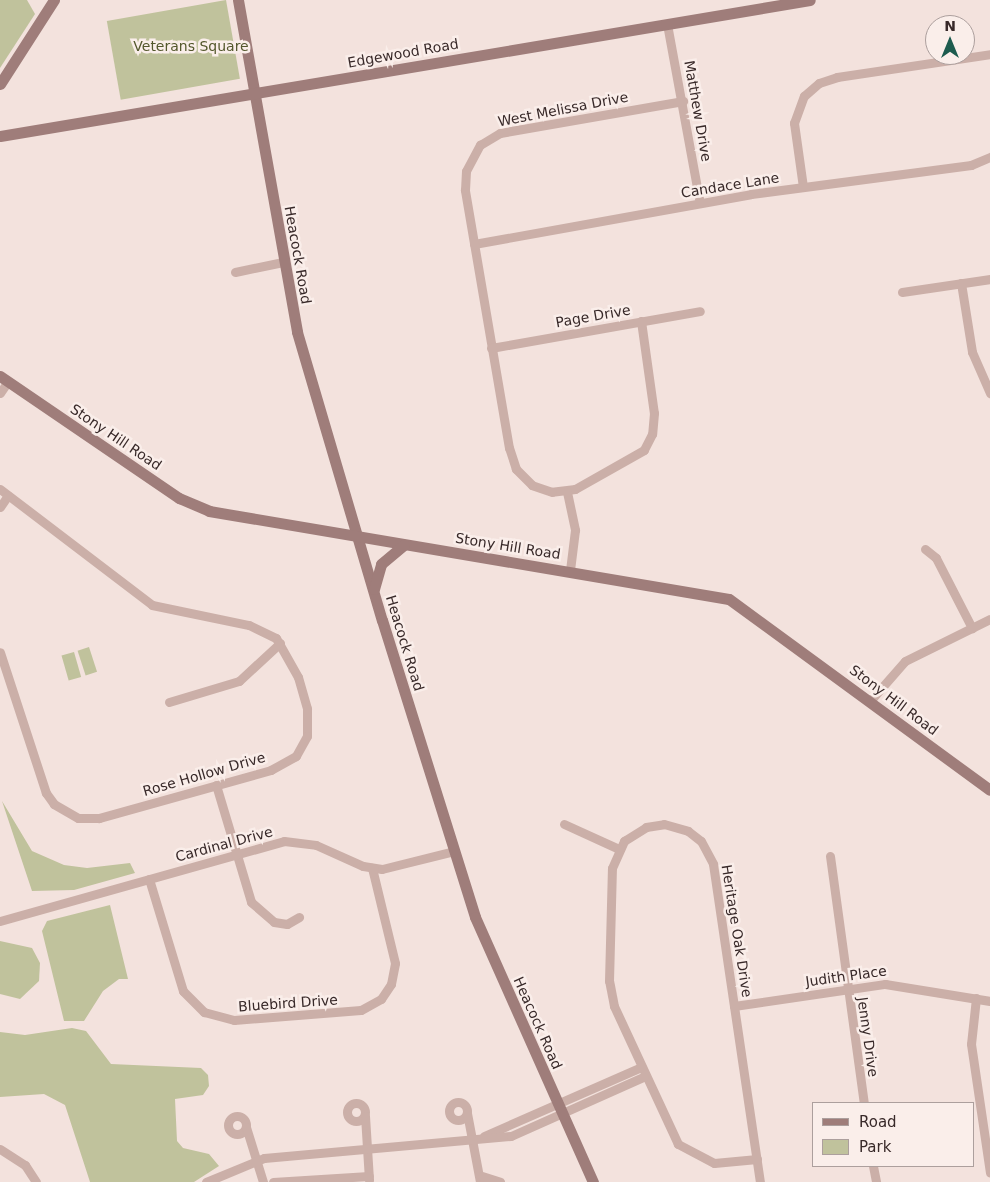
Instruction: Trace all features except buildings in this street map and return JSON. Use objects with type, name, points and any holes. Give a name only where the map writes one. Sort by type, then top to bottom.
[{"type":"street","points":[[0,84],[54,0]]},
{"type":"street","name":"Heacock Road","points":[[238,0],[283,262],[305,364],[483,937],[593,1182]]},
{"type":"street","name":"Edgewood Road","points":[[0,136],[810,0]]},
{"type":"street","name":"Matthew Drive","points":[[667,24],[683,101],[700,203]]},
{"type":"street","points":[[803,187],[794,123],[800,104],[811,89],[837,76],[990,54]]},
{"type":"street","name":"West Melissa Drive","points":[[567,492],[532,485],[514,466],[464,178],[469,160],[484,141],[500,133],[683,101]]},
{"type":"street","name":"Candace Lane","points":[[474,244],[700,203],[803,187],[971,165],[990,157]]},
{"type":"street","points":[[235,272],[283,262]]},
{"type":"street","points":[[902,292],[990,279]]},
{"type":"street","points":[[961,283],[972,352],[990,393]]},
{"type":"street","name":"Page Drive","points":[[492,348],[700,311]]},
{"type":"street","points":[[570,570],[575,530],[567,492],[632,460],[649,441],[654,413],[641,321]]},
{"type":"street","points":[[0,392],[4,379]]},
{"type":"street","name":"Stony Hill Road","points":[[4,379],[194,506],[359,538],[570,570],[729,598],[990,790]]},
{"type":"street","name":"Rose Hollow Drive","points":[[0,489],[152,605],[249,625],[280,643],[293,663],[307,709],[304,743],[279,767],[99,818],[65,812],[46,793],[0,652]]},
{"type":"street","points":[[0,507],[8,494]]},
{"type":"street","points":[[374,591],[380,564],[404,545]]},
{"type":"street","points":[[925,549],[938,563],[972,628]]},
{"type":"street","points":[[870,701],[905,662],[990,619]]},
{"type":"street","points":[[169,702],[239,681],[280,643]]},
{"type":"street","points":[[216,785],[247,894],[259,912],[282,924],[299,917]]},
{"type":"street","points":[[564,824],[619,849],[610,884],[609,981],[639,1068],[667,1129],[686,1152],[714,1163],[757,1159]]},
{"type":"street","name":"Heritage Oak Drive","points":[[619,849],[631,835],[655,825],[681,827],[701,841],[713,864],[760,1182]]},
{"type":"street","name":"Cardinal Drive","points":[[0,921],[293,841],[321,846],[372,868],[393,868],[455,851]]},
{"type":"street","name":"Jenny Drive","points":[[830,856],[864,1102]]},
{"type":"street","name":"Bluebird Drive","points":[[149,879],[184,991],[204,1012],[234,1020],[361,1010],[380,999],[391,984],[395,963],[372,868]]},
{"type":"street","name":"Judith Place","points":[[734,1006],[848,989],[898,984],[990,1001]]},
{"type":"street","points":[[976,998],[971,1044],[990,1173]]},
{"type":"street","points":[[206,1182],[256,1160],[367,1149],[472,1142],[511,1136],[560,1108],[639,1068]]},
{"type":"street","points":[[560,1108],[644,1077]]},
{"type":"street","points":[[467,1113],[481,1179],[500,1182]]},
{"type":"street","points":[[273,1182],[369,1179],[365,1116]]},
{"type":"street","points":[[246,1127],[263,1182]]},
{"type":"street","points":[[0,1149],[24,1165],[36,1182]]},
{"type":"street","points":[[873,1167],[876,1182]]},
{"type":"green space","points":[[0,0],[27,0],[35,14],[0,68]]},
{"type":"green space","name":"Veterans Square","points":[[226,0],[240,79],[121,100],[107,21]]},
{"type":"green space","points":[[89,647],[97,672],[86,675],[78,651]]},
{"type":"green space","points":[[74,652],[81,677],[69,681],[62,656]]},
{"type":"green space","points":[[2,801],[32,851],[64,865],[87,868],[130,863],[135,873],[74,890],[32,891]]},
{"type":"green space","points":[[110,905],[128,979],[119,979],[103,991],[84,1021],[64,1021],[42,931],[47,921]]},
{"type":"green space","points":[[0,941],[32,948],[40,963],[39,981],[20,999],[0,994]]},
{"type":"green space","points":[[72,1028],[86,1031],[111,1064],[201,1068],[208,1075],[209,1086],[203,1095],[175,1099],[177,1141],[183,1148],[209,1154],[219,1166],[194,1182],[90,1182],[65,1105],[44,1094],[0,1097],[0,1032],[25,1035]]}]
